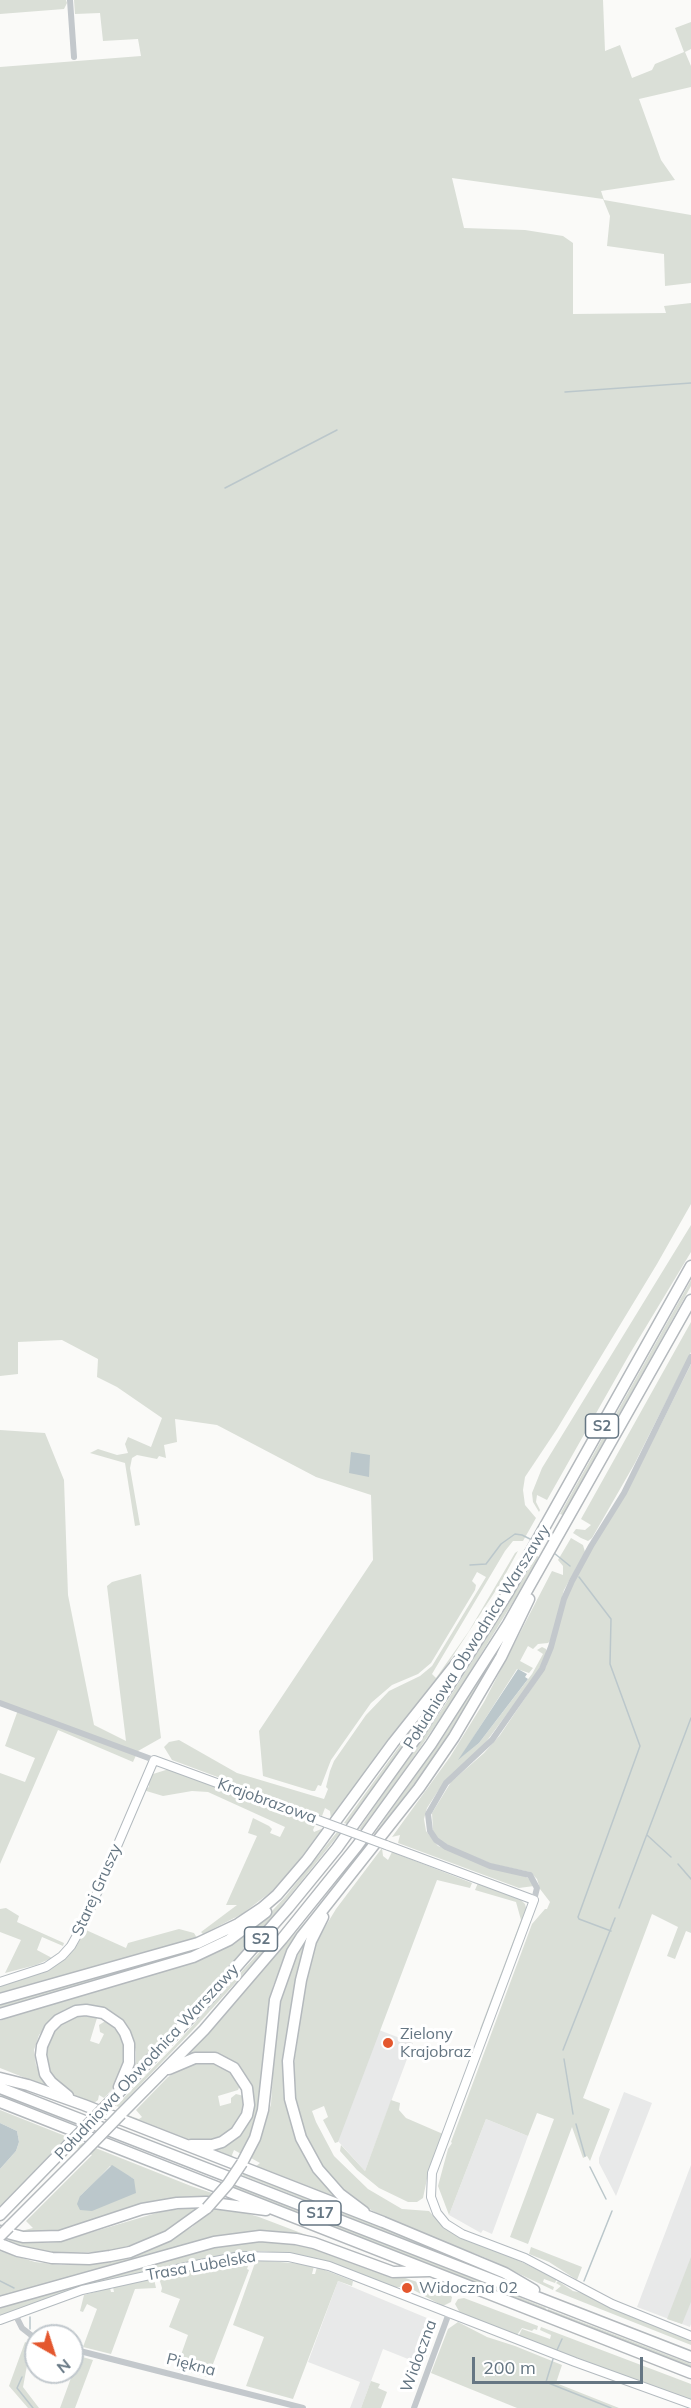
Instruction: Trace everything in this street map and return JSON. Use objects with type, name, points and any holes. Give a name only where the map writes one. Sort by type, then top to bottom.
[{"type":"highway","name":"Południowa Obwodnica Warszawy","points":[[0,2216],[241,1963],[337,1848],[415,1739],[507,1594],[691,1266]]},
{"type":"highway","name":"Południowa Obwodnica Warszawy","points":[[0,2236],[228,2003],[300,1918],[363,1838],[452,1713],[548,1555],[691,1300]]},
{"type":"highway","points":[[0,2244],[18,2251],[52,2258],[89,2259],[110,2256],[151,2244],[168,2236],[207,2208],[228,2184],[255,2138],[263,2110],[268,2079],[272,2020],[279,1985],[292,1952],[302,1936],[419,1788],[459,1728],[501,1657],[526,1606],[542,1565]]},
{"type":"highway","points":[[0,2014],[193,1957],[229,1940],[254,1922],[279,1899],[302,1871],[387,1751],[433,1695],[507,1594]]},
{"type":"highway","points":[[0,1999],[178,1949],[218,1935],[238,1924],[277,1895],[323,1839]]},
{"type":"highway","points":[[336,1895],[311,1941],[305,1961],[288,2061],[290,2099],[301,2138],[318,2169],[354,2205],[383,2222]]},
{"type":"highway","points":[[84,2105],[63,2093],[51,2082],[45,2074],[41,2055],[44,2037],[57,2020],[76,2011],[86,2010],[103,2013],[110,2017],[125,2033],[129,2044],[130,2054],[126,2073],[105,2108]]},
{"type":"highway","points":[[156,2077],[186,2060],[204,2056],[215,2058],[234,2068],[248,2088],[247,2115],[243,2125],[231,2137],[212,2145],[178,2142]]},
{"type":"highway","points":[[0,2078],[28,2085],[84,2105],[383,2222],[505,2273],[560,2306]]},
{"type":"highway","name":"S17","points":[[0,2088],[691,2357]]},
{"type":"highway","name":"S17","points":[[0,2102],[691,2373]]},
{"type":"highway","points":[[5,2229],[23,2237],[60,2236],[142,2209],[177,2203],[206,2202],[280,2211]]},
{"type":"highway","points":[[0,2302],[214,2242],[260,2235],[314,2243],[393,2272],[434,2271]]},
{"type":"street","points":[[70,0],[75,57]]},
{"type":"street","points":[[691,1357],[624,1493],[572,1581],[542,1669],[492,1740],[446,1783],[429,1814],[430,1831],[436,1840],[446,1847],[490,1866],[530,1875],[537,1888],[432,2173],[430,2189],[433,2205],[446,2224],[462,2234],[525,2258],[612,2304],[691,2336]]},
{"type":"street","name":"Krajobrazowa","points":[[0,1703],[534,1900]]},
{"type":"street","name":"Starej Gruszy","points":[[0,1982],[46,1967],[62,1956],[71,1946],[85,1921],[154,1760]]},
{"type":"street","name":"Trasa Lubelska","points":[[0,2319],[97,2286],[213,2261],[255,2255],[289,2257],[329,2266],[596,2370],[691,2403]]},
{"type":"street","name":"Widoczna","points":[[414,2408],[449,2313]]},
{"type":"street","points":[[15,2314],[24,2330]]},
{"type":"street","name":"Piękna","points":[[84,2352],[303,2408]]},
{"type":"shaded area","points":[[0,0],[66,0],[67,3],[64,9],[0,14]]},
{"type":"shaded area","points":[[74,0],[603,0],[605,51],[620,45],[632,78],[652,70],[655,64],[684,52],[675,28],[691,22],[691,49],[685,52],[691,66],[691,87],[639,99],[661,160],[675,180],[601,191],[604,200],[691,215],[691,283],[665,286],[664,254],[607,246],[610,216],[603,199],[452,178],[464,228],[525,230],[563,236],[573,243],[573,314],[666,313],[664,306],[691,303],[691,1204],[557,1429],[525,1477],[523,1490],[525,1505],[536,1518],[523,1541],[513,1541],[505,1551],[432,1674],[436,1678],[469,1631],[518,1551],[500,1584],[432,1688],[331,1819],[330,1811],[325,1808],[322,1816],[172,1760],[164,1747],[169,1742],[179,1740],[237,1773],[324,1799],[334,1761],[366,1715],[389,1691],[420,1676],[432,1666],[486,1577],[477,1572],[472,1581],[476,1585],[475,1590],[431,1663],[418,1674],[392,1685],[371,1703],[331,1760],[321,1786],[318,1785],[315,1791],[312,1791],[263,1776],[259,1731],[373,1560],[371,1495],[316,1477],[217,1425],[175,1419],[177,1442],[164,1445],[166,1458],[159,1456],[157,1459],[137,1455],[132,1458],[130,1468],[140,1525],[135,1526],[125,1463],[90,1453],[98,1449],[117,1455],[128,1453],[125,1444],[128,1437],[151,1447],[162,1418],[117,1387],[97,1377],[98,1359],[62,1340],[18,1342],[18,1374],[0,1376],[0,67],[141,56],[138,39],[103,41],[100,13],[75,14]]},
{"type":"shaded area","points":[[691,1225],[691,1252],[629,1355],[547,1500],[537,1495],[536,1502],[539,1512],[533,1502],[532,1493],[542,1468]]},
{"type":"shaded area","points":[[691,1280],[691,1286],[661,1340],[563,1515],[560,1514]]},
{"type":"shaded area","points":[[691,1322],[691,1352],[635,1463],[592,1538],[588,1541],[581,1538],[573,1533],[576,1529],[585,1530],[591,1525],[581,1519]]},
{"type":"shaded area","points":[[691,1364],[691,1933],[686,1931],[675,1959],[667,1956],[678,1927],[652,1914],[583,2098],[610,2109],[590,2161],[587,2156],[583,2158],[572,2127],[528,2244],[510,2237],[554,2119],[537,2113],[528,2136],[486,2119],[449,2215],[438,2186],[448,2149],[532,1924],[547,1909],[550,1902],[540,1889],[537,1879],[530,1872],[492,1864],[438,1839],[433,1831],[432,1813],[451,1782],[484,1753],[500,1735],[546,1667],[568,1592],[659,1428]]},
{"type":"shaded area","points":[[0,1430],[45,1433],[64,1480],[68,1595],[94,1725],[126,1741],[107,1586],[112,1582],[141,1574],[161,1738],[138,1751],[133,1762],[58,1730],[0,1864],[0,1773],[25,1782],[35,1758],[5,1746],[18,1710],[0,1703]]},
{"type":"shaded area","points":[[351,1452],[370,1455],[369,1477],[349,1473]]},
{"type":"shaded area","points":[[571,1538],[583,1545],[585,1552],[564,1590],[551,1640],[548,1643],[538,1644],[533,1649],[528,1646],[520,1661],[533,1668],[529,1673],[517,1669],[460,1758],[479,1743],[532,1674],[543,1654],[537,1650],[542,1647],[547,1653],[536,1675],[486,1742],[438,1791],[427,1808],[424,1819],[426,1831],[438,1846],[524,1876],[530,1879],[534,1886],[519,1888],[398,1843],[400,1835],[392,1837],[450,1757],[484,1702],[552,1571],[563,1575],[563,1566],[558,1560]]},
{"type":"shaded area","points":[[537,1556],[539,1557],[513,1602],[454,1698],[389,1793],[361,1830],[359,1829],[443,1708]]},
{"type":"shaded area","points":[[504,1641],[490,1670],[441,1748],[377,1835],[374,1834],[443,1737]]},
{"type":"shaded area","points":[[518,1669],[527,1674],[525,1677],[528,1679],[479,1743],[458,1760]]},
{"type":"shaded area","points":[[427,1708],[399,1752],[347,1824],[344,1823]]},
{"type":"shaded area","points":[[169,1769],[316,1823],[314,1832],[326,1827],[276,1888],[242,1914],[203,1934],[201,1932],[237,1905],[226,1905],[257,1836],[248,1833],[253,1818],[269,1826],[272,1829],[270,1833],[280,1837],[285,1827],[208,1792],[192,1791],[163,1796],[143,1790],[149,1787],[148,1780],[153,1774]]},
{"type":"shaded area","points":[[337,1832],[340,1833],[255,1939],[131,2073],[136,2062],[136,2052],[127,2026],[120,2018],[108,2011],[88,2005],[64,2010],[50,2021],[39,2035],[34,2050],[36,2065],[48,2087],[0,2068],[0,2021],[18,2013],[194,1962],[225,1948],[260,1924],[285,1897]]},
{"type":"shaded area","points":[[382,1848],[383,1856],[388,1860],[392,1852],[472,1883],[470,1888],[437,1880],[338,2142],[335,2143],[323,2120],[328,2117],[324,2106],[312,2111],[316,2122],[334,2156],[368,2189],[402,2209],[429,2211],[440,2223],[557,2279],[555,2283],[544,2279],[543,2282],[554,2287],[553,2290],[486,2258],[387,2219],[364,2206],[342,2189],[323,2168],[305,2137],[296,2105],[293,2071],[305,1983],[316,1942],[336,1909]]},
{"type":"shaded area","points":[[478,1883],[520,1899],[525,1904],[527,1912],[482,2032],[480,2029],[521,1920],[516,1902],[475,1890]]},
{"type":"shaded area","points":[[6,1908],[19,1916],[17,1922],[64,1943],[63,1946],[42,1937],[37,1950],[52,1958],[36,1965],[5,1973],[21,1940],[0,1932],[0,1909]]},
{"type":"shaded area","points":[[305,1922],[307,1923],[288,1952],[273,1986],[259,2116],[243,2155],[234,2150],[232,2155],[234,2160],[199,2150],[234,2138],[251,2088],[248,2078],[234,2063],[183,2059]]},
{"type":"shaded area","points":[[243,1925],[201,1950],[0,2010],[0,2003]]},
{"type":"shaded area","points":[[179,1929],[194,1933],[197,1938],[0,1994],[0,1984],[42,1973],[61,1962],[77,1945],[86,1930],[126,1948],[128,1943]]},
{"type":"shaded area","points":[[304,1944],[306,1945],[283,2066],[286,2101],[297,2141],[339,2199],[255,2167],[260,2163],[251,2158],[260,2141],[271,2104],[277,2012],[286,1976]]},
{"type":"shaded area","points":[[263,1948],[265,1950],[191,2032],[119,2107],[116,2106],[174,2046]]},
{"type":"shaded area","points":[[85,2014],[97,2018],[90,2041],[99,2044],[104,2034],[100,2032],[99,2025],[107,2020],[123,2038],[127,2054],[116,2085],[104,2098],[99,2095],[98,2100],[94,2103],[139,2119],[142,2117],[136,2110],[168,2077],[193,2062],[211,2060],[229,2068],[241,2083],[238,2090],[218,2096],[220,2106],[231,2103],[231,2098],[236,2094],[244,2096],[244,2110],[233,2130],[220,2139],[197,2142],[180,2139],[67,2092],[51,2075],[46,2064],[47,2044],[57,2027],[66,2019]]},
{"type":"shaded area","points":[[379,2030],[413,2043],[365,2171],[337,2140]]},
{"type":"shaded area","points":[[624,2092],[652,2103],[616,2196],[599,2163],[599,2158]]},
{"type":"shaded area","points":[[391,2100],[400,2103],[399,2110],[406,2118],[443,2134],[428,2174],[423,2198],[417,2202],[408,2202],[379,2188],[357,2170],[340,2151],[341,2145],[365,2171]]},
{"type":"shaded area","points":[[0,2110],[215,2194],[210,2199],[195,2198],[146,2204],[87,2224],[53,2232],[23,2233],[21,2231],[33,2228],[26,2221],[92,2155],[62,2142],[0,2207],[0,2169],[16,2151],[19,2142],[17,2131],[0,2123]],"holes":[[[110,2166],[134,2179],[80,2196]]]},
{"type":"shaded area","points":[[486,2119],[528,2136],[492,2234],[483,2230],[481,2233],[449,2215]]},
{"type":"shaded area","points":[[0,2123],[17,2131],[19,2142],[16,2151],[0,2169]]},
{"type":"shaded area","points":[[112,2165],[134,2179],[136,2193],[92,2211],[80,2210],[77,2204],[80,2196]]},
{"type":"shaded area","points":[[691,2165],[691,2324],[690,2327],[637,2307]]},
{"type":"shaded area","points":[[244,2173],[480,2266],[508,2280],[242,2175]]},
{"type":"shaded area","points":[[235,2185],[546,2308],[545,2310],[233,2188]]},
{"type":"shaded area","points":[[197,2207],[200,2210],[165,2234],[109,2252],[51,2253],[7,2242],[12,2238],[42,2243],[59,2242],[163,2211]]},
{"type":"shaded area","points":[[216,2207],[259,2217],[393,2268],[259,2233],[0,2299],[0,2251],[35,2262],[61,2265],[107,2263],[142,2253],[167,2242],[192,2227]]},
{"type":"shaded area","points":[[250,2239],[295,2241],[447,2292],[452,2297],[451,2302],[443,2306],[408,2287],[389,2287],[319,2259],[296,2254],[260,2251],[191,2262],[0,2317],[0,2306],[202,2248]]},
{"type":"shaded area","points":[[531,2247],[582,2267],[577,2280],[549,2262],[529,2254]]},
{"type":"shaded area","points":[[691,2257],[691,2302],[682,2324],[667,2319]]},
{"type":"shaded area","points":[[250,2260],[247,2269],[249,2270],[208,2377],[176,2369],[188,2335],[169,2327],[180,2299],[161,2292],[159,2278],[230,2261]]},
{"type":"shaded area","points":[[256,2260],[314,2266],[312,2274],[315,2274],[317,2267],[353,2281],[352,2286],[338,2281],[293,2399],[246,2386],[264,2337],[233,2325]]},
{"type":"shaded area","points":[[154,2279],[156,2288],[135,2289],[111,2354],[84,2347],[97,2309],[87,2304],[83,2312],[80,2311],[84,2295],[110,2288],[111,2292],[114,2292],[113,2287]]},
{"type":"shaded area","points":[[338,2281],[439,2323],[423,2365],[383,2349],[361,2408],[350,2408],[360,2382],[308,2362]]},
{"type":"shaded area","points":[[558,2281],[573,2291],[583,2293],[691,2339],[691,2345],[555,2291],[561,2286],[556,2283]]},
{"type":"shaded area","points":[[464,2298],[538,2326],[537,2330],[522,2328],[517,2335],[460,2313],[455,2304],[458,2299]]},
{"type":"shaded area","points":[[548,2309],[691,2364],[691,2368],[547,2312]]},
{"type":"shaded area","points":[[458,2322],[487,2337],[562,2365],[556,2383],[619,2408],[517,2408],[431,2373],[448,2329]]},
{"type":"shaded area","points":[[541,2327],[691,2384],[691,2401],[518,2337],[522,2329],[550,2339],[551,2335],[540,2330]]},
{"type":"shaded area","points":[[24,2345],[23,2387],[39,2408],[28,2408],[9,2386]]},
{"type":"shaded area","points":[[84,2357],[93,2360],[84,2384]]},
{"type":"shaded area","points":[[371,2381],[380,2384],[378,2388],[387,2392],[381,2408],[361,2408]]},
{"type":"shaded area","points":[[69,2384],[84,2384],[75,2408],[60,2408]]},
{"type":"waterway","points":[[565,392],[691,383]]},
{"type":"waterway","points":[[225,488],[337,430]]},
{"type":"waterway","points":[[470,1565],[486,1564],[501,1544],[515,1534],[532,1540]]},
{"type":"waterway","points":[[554,1553],[570,1566]]},
{"type":"waterway","points":[[579,1577],[611,1619],[610,1664],[640,1746],[578,1917],[611,1931]]},
{"type":"waterway","points":[[619,1908],[691,1718]]},
{"type":"waterway","points":[[647,1835],[671,1857]]},
{"type":"waterway","points":[[678,1864],[691,1879]]},
{"type":"waterway","points":[[563,2050],[615,1918]]},
{"type":"waterway","points":[[564,2059],[573,2114]]},
{"type":"waterway","points":[[576,2124],[585,2156]]},
{"type":"waterway","points":[[590,2167],[606,2199]]},
{"type":"waterway","points":[[584,2281],[612,2211]]},
{"type":"waterway","points":[[0,2281],[14,2288]]},
{"type":"waterway","points":[[30,2317],[30,2324]]},
{"type":"waterway","points":[[557,2350],[562,2339]]},
{"type":"waterway","points":[[553,2359],[546,2382],[611,2408]]},
{"type":"waterway","points":[[22,2377],[17,2388],[33,2408]]},
{"type":"place","name":"Zielony Krajobraz","points":[[388,2043]]},
{"type":"place","name":"Widoczna 02","points":[[407,2288]]}]
